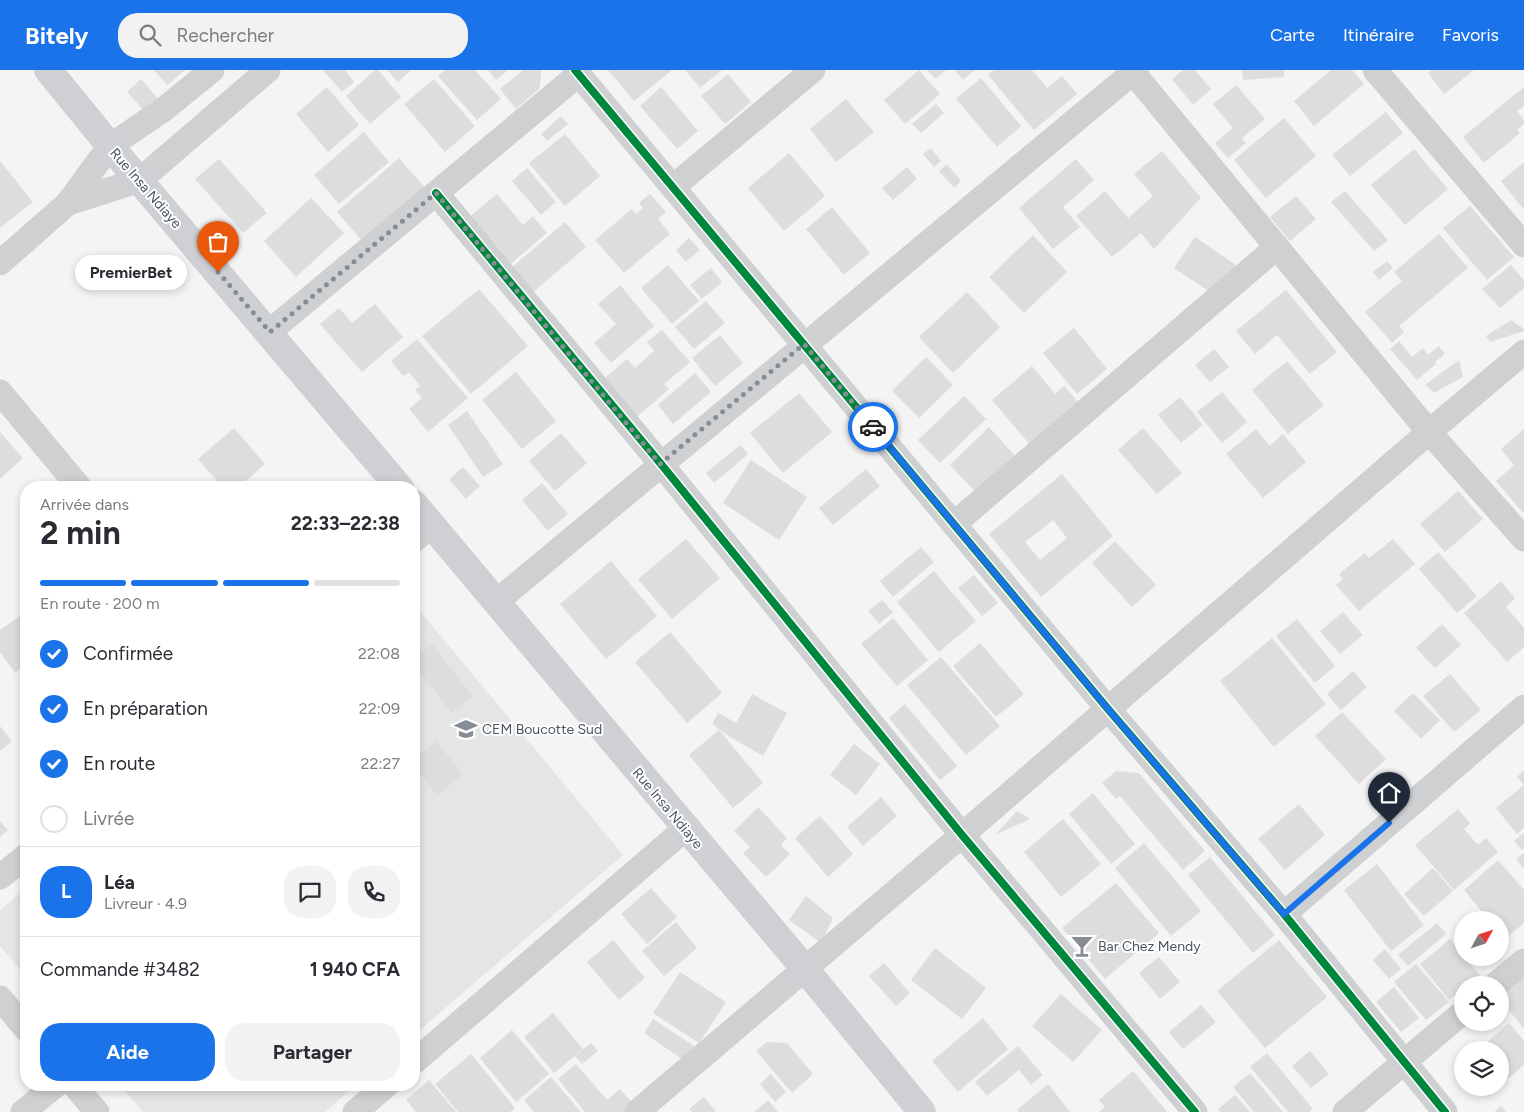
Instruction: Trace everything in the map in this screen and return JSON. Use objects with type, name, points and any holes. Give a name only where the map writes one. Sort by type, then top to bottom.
[{"type":"main road","name":"Rue Insa Ndiaye","points":[[48,70],[110,146],[270,332],[394,481]]},
{"type":"main road","name":"Rue Insa Ndiaye","points":[[423,533],[496,602],[805,969],[922,1112]]},
{"type":"street","points":[[0,263],[68,203],[110,146],[163,110],[212,70]]},
{"type":"street","points":[[68,203],[140,180],[268,70]]},
{"type":"street","points":[[673,188],[813,70]]},
{"type":"street","points":[[1375,70],[1524,245]]},
{"type":"street","points":[[496,602],[1133,71],[1429,432],[1524,539]]},
{"type":"street","points":[[270,332],[577,72],[1108,709],[1284,914],[1445,1112]]},
{"type":"street","points":[[436,193],[660,464],[962,835],[1195,1112]]},
{"type":"street","points":[[954,524],[1277,247]]},
{"type":"street","points":[[637,1112],[1524,352]]},
{"type":"street","points":[[0,392],[74,481]]},
{"type":"street","points":[[1284,914],[1524,706]]},
{"type":"street","points":[[420,1057],[686,829]]},
{"type":"street","points":[[0,877],[20,861]]},
{"type":"street","points":[[1506,976],[1524,961]]},
{"type":"street","points":[[0,998],[20,1021]]},
{"type":"street","points":[[1345,1112],[1454,1020]]},
{"type":"street","points":[[23,1112],[49,1091]]},
{"type":"street","points":[[79,1091],[97,1112]]},
{"type":"street","points":[[355,1112],[380,1091]]},
{"type":"shaded area","name":"CEM Boucotte Sud","points":[[420,611],[623,855],[420,1030]]},
{"type":"shaded area","points":[[20,893],[20,969],[0,946],[0,910]]},
{"type":"shaded area","points":[[125,1091],[349,1091],[325,1112],[143,1112]]},
{"type":"building","points":[[154,70],[185,70],[167,85]]},
{"type":"building","points":[[323,70],[345,70],[354,82],[342,92]]},
{"type":"building","points":[[375,70],[378,70],[401,97],[370,124],[346,96]]},
{"type":"building","points":[[387,70],[411,70],[398,82]]},
{"type":"building","points":[[445,70],[475,70],[501,99],[477,120],[438,76]]},
{"type":"building","points":[[488,70],[508,70],[496,80]]},
{"type":"building","points":[[523,70],[541,70],[540,88],[516,109],[500,89]]},
{"type":"building","points":[[608,70],[672,70],[634,101]]},
{"type":"building","points":[[685,70],[722,70],[700,88]]},
{"type":"building","points":[[919,70],[940,94],[905,124],[884,100]]},
{"type":"building","points":[[927,70],[946,70],[935,79]]},
{"type":"building","points":[[975,70],[963,80],[955,71]]},
{"type":"building","points":[[994,70],[1032,70],[1047,88],[1062,76],[1077,94],[1034,130],[988,75]]},
{"type":"building","points":[[1183,70],[1195,70],[1211,89],[1193,105],[1172,79]]},
{"type":"building","points":[[1242,70],[1284,70],[1284,77],[1243,80]]},
{"type":"building","points":[[1331,70],[1352,70],[1364,84],[1314,126],[1294,101]]},
{"type":"building","points":[[1432,70],[1474,70],[1444,94],[1428,73]]},
{"type":"building","points":[[728,74],[751,102],[725,124],[701,96]]},
{"type":"building","points":[[981,78],[1021,126],[997,147],[956,99]]},
{"type":"building","points":[[141,79],[161,102],[147,114],[127,92]]},
{"type":"building","points":[[434,79],[475,126],[445,152],[404,104]]},
{"type":"building","points":[[1236,85],[1265,119],[1242,138],[1246,143],[1228,158],[1215,143],[1233,128],[1213,104]]},
{"type":"building","points":[[327,87],[359,125],[328,152],[296,114]]},
{"type":"building","points":[[661,87],[698,131],[677,149],[640,106]]},
{"type":"building","points":[[1524,87],[1524,106],[1517,111],[1524,120],[1524,124],[1517,130],[1520,133],[1484,163],[1463,137]]},
{"type":"building","points":[[846,99],[874,132],[836,162],[810,129]]},
{"type":"building","points":[[936,104],[944,113],[921,133],[912,124]]},
{"type":"building","points":[[1386,112],[1403,133],[1350,176],[1332,155]]},
{"type":"building","points":[[561,116],[568,124],[547,141],[541,134]]},
{"type":"building","points":[[1284,118],[1316,156],[1266,198],[1234,160]]},
{"type":"building","points":[[364,132],[389,162],[339,204],[314,175]]},
{"type":"building","points":[[565,134],[600,176],[565,206],[529,163]]},
{"type":"building","points":[[931,148],[941,161],[934,167],[923,154]]},
{"type":"building","points":[[1414,149],[1448,189],[1405,225],[1371,185]]},
{"type":"building","points":[[1162,151],[1201,198],[1154,249],[1141,233],[1112,257],[1076,216],[1105,191],[1128,218],[1153,196],[1134,174]]},
{"type":"building","points":[[789,153],[825,196],[784,231],[748,188]]},
{"type":"building","points":[[399,158],[427,190],[365,244],[337,212]]},
{"type":"building","points":[[219,159],[267,213],[243,233],[195,179]]},
{"type":"building","points":[[1076,159],[1094,180],[1063,207],[1080,227],[1053,249],[1019,208]]},
{"type":"building","points":[[0,161],[33,202],[0,228]]},
{"type":"building","points":[[1524,162],[1524,210],[1501,181]]},
{"type":"building","points":[[947,164],[961,181],[954,188],[939,171]]},
{"type":"building","points":[[907,167],[917,179],[893,200],[882,188]]},
{"type":"building","points":[[527,168],[556,202],[541,215],[512,181]]},
{"type":"building","points":[[1345,191],[1388,240],[1374,251],[1331,202]]},
{"type":"building","points":[[497,194],[523,225],[533,216],[547,233],[507,267],[467,219]]},
{"type":"building","points":[[650,194],[666,212],[658,219],[670,234],[624,273],[595,240],[632,209],[636,214],[643,208],[639,203]]},
{"type":"building","points":[[1296,196],[1316,219],[1290,241],[1270,217]]},
{"type":"building","points":[[311,198],[344,233],[296,277],[264,241]]},
{"type":"building","points":[[1470,206],[1514,257],[1487,280],[1443,228]]},
{"type":"building","points":[[832,207],[870,253],[844,275],[806,229]]},
{"type":"building","points":[[565,222],[586,247],[532,293],[511,268]]},
{"type":"building","points":[[1439,234],[1468,268],[1399,326],[1404,332],[1392,343],[1365,312],[1402,281],[1394,272]]},
{"type":"building","points":[[1033,235],[1067,272],[1024,313],[989,277]]},
{"type":"building","points":[[1195,237],[1236,265],[1216,296],[1174,268]]},
{"type":"building","points":[[689,238],[700,250],[686,262],[676,250]]},
{"type":"building","points":[[1387,261],[1393,268],[1379,280],[1373,272]]},
{"type":"building","points":[[668,265],[699,301],[672,324],[641,288]]},
{"type":"building","points":[[1511,265],[1524,280],[1524,288],[1500,308],[1482,289]]},
{"type":"building","points":[[711,268],[722,282],[702,299],[690,285]]},
{"type":"building","points":[[620,285],[654,326],[611,363],[594,343],[616,324],[598,304]]},
{"type":"building","points":[[479,289],[528,346],[471,394],[422,336]]},
{"type":"building","points":[[1286,290],[1337,352],[1310,374],[1277,335],[1255,354],[1236,331]]},
{"type":"building","points":[[967,292],[1000,327],[953,373],[919,337]]},
{"type":"building","points":[[706,301],[725,323],[694,349],[675,327]]},
{"type":"building","points":[[375,304],[403,337],[362,372],[320,324],[339,308],[352,323]]},
{"type":"building","points":[[1511,320],[1524,329],[1524,331],[1490,342],[1486,336]]},
{"type":"building","points":[[1074,328],[1107,369],[1077,394],[1043,353]]},
{"type":"building","points":[[662,330],[690,362],[664,384],[669,389],[633,420],[600,382],[627,359],[635,368],[654,351],[647,342]]},
{"type":"building","points":[[720,335],[743,363],[715,386],[692,358]]},
{"type":"building","points":[[417,339],[468,398],[428,432],[409,409],[422,398],[415,390],[420,386],[409,372],[403,376],[391,361]]},
{"type":"building","points":[[1399,341],[1412,357],[1423,348],[1428,355],[1439,346],[1445,354],[1417,380],[1390,349]]},
{"type":"building","points":[[1214,349],[1229,367],[1210,382],[1195,365]]},
{"type":"building","points":[[926,357],[953,385],[919,418],[892,391]]},
{"type":"building","points":[[1459,360],[1463,377],[1434,393],[1425,385]]},
{"type":"building","points":[[1287,361],[1324,405],[1288,434],[1252,390]]},
{"type":"building","points":[[1032,366],[1055,394],[1064,386],[1080,404],[1030,445],[992,400]]},
{"type":"building","points":[[516,372],[556,421],[522,449],[482,400]]},
{"type":"building","points":[[695,373],[711,392],[673,424],[658,405]]},
{"type":"building","points":[[1222,392],[1247,422],[1222,443],[1197,412]]},
{"type":"building","points":[[799,393],[832,432],[783,473],[750,433]]},
{"type":"building","points":[[964,396],[986,419],[940,463],[918,440]]},
{"type":"building","points":[[1180,397],[1203,425],[1181,443],[1158,415]]},
{"type":"building","points":[[467,411],[503,464],[483,477],[448,425]]},
{"type":"building","points":[[989,427],[1017,458],[978,495],[950,465]]},
{"type":"building","points":[[234,428],[265,464],[246,481],[217,481],[198,459]]},
{"type":"building","points":[[1143,428],[1182,473],[1157,494],[1118,450]]},
{"type":"building","points":[[1256,429],[1270,446],[1283,434],[1306,462],[1263,498],[1226,454]]},
{"type":"building","points":[[1524,429],[1523,513],[1496,481],[1514,465],[1501,449]]},
{"type":"building","points":[[0,432],[23,458],[0,479]]},
{"type":"building","points":[[561,433],[587,463],[555,491],[529,461]]},
{"type":"building","points":[[740,445],[748,454],[714,483],[706,473]]},
{"type":"building","points":[[751,460],[807,497],[779,540],[723,503]]},
{"type":"building","points":[[463,467],[480,486],[466,499],[449,480]]},
{"type":"building","points":[[866,469],[880,486],[833,525],[819,508]]},
{"type":"building","points":[[1062,474],[1113,536],[1041,597],[989,534]],"holes":[[[1053,520],[1067,538],[1040,560],[1025,542]]]},
{"type":"building","points":[[542,483],[568,514],[548,531],[522,500]]},
{"type":"building","points":[[1458,491],[1483,519],[1445,552],[1420,524]]},
{"type":"building","points":[[686,539],[720,578],[672,619],[638,579]]},
{"type":"building","points":[[1393,539],[1415,564],[1359,611],[1336,585],[1343,579],[1339,574],[1365,553],[1369,558]]},
{"type":"building","points":[[1115,541],[1156,585],[1132,607],[1092,563]]},
{"type":"building","points":[[921,547],[934,562],[893,597],[880,581]]},
{"type":"building","points":[[1438,552],[1477,596],[1457,613],[1419,569]]},
{"type":"building","points":[[611,561],[657,616],[606,659],[560,604]]},
{"type":"building","points":[[934,571],[976,621],[939,652],[897,602]]},
{"type":"building","points":[[974,575],[998,603],[982,616],[958,588]]},
{"type":"building","points":[[1501,581],[1515,598],[1506,607],[1524,628],[1524,647],[1507,662],[1464,613]]},
{"type":"building","points":[[882,600],[893,612],[879,624],[868,611]]},
{"type":"building","points":[[1343,612],[1363,635],[1340,654],[1320,631]]},
{"type":"building","points":[[20,616],[20,669],[15,673],[0,652],[0,630]]},
{"type":"building","points":[[893,618],[928,660],[897,686],[861,644]]},
{"type":"building","points":[[1297,619],[1335,666],[1315,683],[1276,636]]},
{"type":"building","points":[[1442,624],[1461,645],[1435,668],[1416,648]]},
{"type":"building","points":[[670,632],[722,693],[687,723],[635,662]]},
{"type":"building","points":[[1272,638],[1326,704],[1274,747],[1220,681]]},
{"type":"building","points":[[980,643],[1024,694],[996,717],[953,666]]},
{"type":"building","points":[[432,644],[473,697],[452,713],[420,673],[420,653]]},
{"type":"building","points":[[941,657],[1000,726],[966,755],[907,685]]},
{"type":"building","points":[[1353,671],[1367,687],[1341,710],[1327,694]]},
{"type":"building","points":[[1450,674],[1481,710],[1454,732],[1423,696]]},
{"type":"building","points":[[1413,693],[1440,720],[1421,739],[1394,711]]},
{"type":"building","points":[[752,694],[787,713],[763,756],[712,724],[718,713],[736,723]]},
{"type":"building","points":[[905,704],[957,766],[940,780],[889,718]]},
{"type":"building","points":[[1342,712],[1386,759],[1359,784],[1315,736]]},
{"type":"building","points":[[0,726],[12,741],[0,751]]},
{"type":"building","points":[[719,730],[763,783],[733,808],[689,755]]},
{"type":"building","points":[[436,741],[463,774],[437,795],[420,774],[420,753]]},
{"type":"building","points":[[854,744],[880,764],[856,795],[830,775]]},
{"type":"building","points":[[1524,770],[1524,785],[1517,777]]},
{"type":"building","points":[[1116,771],[1139,773],[1205,851],[1183,870],[1120,796],[1116,799],[1102,783]]},
{"type":"building","points":[[1524,785],[1524,828],[1517,834],[1496,808]]},
{"type":"building","points":[[1093,793],[1135,844],[1111,864],[1069,814]]},
{"type":"building","points":[[881,797],[897,816],[863,846],[847,827]]},
{"type":"building","points":[[1299,804],[1325,835],[1285,870],[1258,839]]},
{"type":"building","points":[[758,807],[787,838],[781,845],[790,854],[766,877],[743,853],[750,847],[734,831]]},
{"type":"building","points":[[1458,809],[1470,823],[1464,829],[1478,845],[1486,838],[1498,852],[1454,890],[1415,845]]},
{"type":"building","points":[[1017,811],[1030,819],[995,835]]},
{"type":"building","points":[[820,816],[853,854],[828,877],[795,838]]},
{"type":"building","points":[[1063,819],[1101,864],[1061,897],[1024,852]]},
{"type":"building","points":[[0,821],[8,830],[0,837]]},
{"type":"building","points":[[1524,833],[1524,848],[1522,850],[1514,841]]},
{"type":"building","points":[[1144,843],[1201,911],[1171,936],[1115,868]]},
{"type":"building","points":[[1524,853],[1524,869],[1516,859]]},
{"type":"building","points":[[1210,857],[1275,935],[1253,953],[1188,875]]},
{"type":"building","points":[[1498,860],[1524,890],[1524,923],[1509,936],[1509,911],[1482,911],[1464,890]]},
{"type":"building","points":[[1377,864],[1424,925],[1391,951],[1344,890]]},
{"type":"building","points":[[1433,868],[1453,891],[1424,916],[1404,894]]},
{"type":"building","points":[[1116,883],[1159,933],[1105,979],[1062,928]]},
{"type":"building","points":[[651,888],[677,917],[647,944],[621,914]]},
{"type":"building","points":[[806,896],[833,918],[821,943],[789,920]]},
{"type":"building","points":[[676,922],[697,948],[664,976],[642,951]]},
{"type":"building","points":[[1437,923],[1446,934],[1408,966],[1398,955]]},
{"type":"building","points":[[1450,939],[1454,944],[1454,966],[1472,966],[1480,975],[1454,976],[1454,996],[1449,1000],[1420,964]]},
{"type":"building","points":[[613,940],[645,978],[619,1000],[587,962]]},
{"type":"building","points":[[1279,940],[1327,997],[1265,1048],[1217,991]]},
{"type":"building","points":[[935,948],[986,988],[962,1019],[911,980]]},
{"type":"building","points":[[1385,949],[1401,969],[1389,979],[1373,960]]},
{"type":"building","points":[[1159,957],[1180,982],[1160,999],[1139,973]]},
{"type":"building","points":[[884,963],[910,993],[896,1006],[869,976]]},
{"type":"building","points":[[1416,964],[1449,1002],[1426,1020],[1394,982]]},
{"type":"building","points":[[680,972],[726,1002],[699,1043],[653,1013]]},
{"type":"building","points":[[1524,977],[1524,1029],[1509,1010],[1509,989]]},
{"type":"building","points":[[1394,987],[1419,1018],[1401,1032],[1376,1002]]},
{"type":"building","points":[[1061,994],[1102,1030],[1073,1062],[1032,1026]]},
{"type":"building","points":[[1201,1005],[1216,1022],[1183,1049],[1169,1032]]},
{"type":"building","points":[[553,1013],[583,1049],[554,1073],[524,1037]]},
{"type":"building","points":[[983,1018],[1008,1049],[958,1092],[932,1061]]},
{"type":"building","points":[[653,1019],[694,1046],[685,1061],[644,1033]]},
{"type":"building","points":[[1509,1023],[1524,1041],[1524,1065],[1509,1078],[1509,1041],[1488,1041],[1500,1031],[1509,1031]]},
{"type":"building","points":[[512,1030],[549,1074],[516,1102],[480,1058]]},
{"type":"building","points":[[767,1042],[787,1043],[813,1074],[792,1093],[756,1051]]},
{"type":"building","points":[[591,1043],[598,1051],[582,1064],[575,1056]]},
{"type":"building","points":[[1018,1046],[1043,1075],[1031,1085],[1019,1070],[987,1096],[975,1082]]},
{"type":"building","points":[[1310,1051],[1329,1074],[1311,1088],[1292,1066]]},
{"type":"building","points":[[1267,1053],[1313,1109],[1309,1112],[1288,1112],[1250,1067]]},
{"type":"building","points":[[471,1054],[515,1108],[510,1112],[458,1112],[435,1084]]},
{"type":"building","points":[[576,1064],[607,1100],[620,1089],[634,1105],[626,1112],[585,1112],[558,1079]]},
{"type":"building","points":[[1133,1071],[1167,1112],[1099,1112],[1105,1107],[1099,1100]]},
{"type":"building","points":[[1250,1073],[1283,1112],[1254,1112],[1233,1087]]},
{"type":"building","points":[[771,1074],[786,1092],[775,1102],[760,1084]]},
{"type":"building","points":[[551,1077],[581,1112],[534,1112],[524,1100]]},
{"type":"building","points":[[429,1080],[456,1112],[416,1112],[406,1100],[416,1091],[420,1091],[420,1088]]},
{"type":"building","points":[[1048,1084],[1070,1112],[1018,1112],[1017,1110]]},
{"type":"building","points":[[1235,1095],[1250,1112],[1220,1112],[1218,1109]]},
{"type":"building","points":[[704,1097],[716,1112],[692,1112],[689,1109]]},
{"type":"building","points":[[768,1100],[778,1112],[754,1112]]},
{"type":"building","points":[[1501,1106],[1506,1112],[1494,1112]]},
{"type":"cycle path","points":[[575,70],[1108,709],[1284,914],[1445,1112]]},
{"type":"cycle path","points":[[436,193],[661,464],[962,835],[1195,1112]]},
{"type":"way so far","points":[[218,272],[270,332],[436,193],[660,464],[804,344],[873,427]]},
{"type":"place","name":"PremierBet","points":[[218,272]]},
{"type":"place","name":"CEM Boucotte Sud","points":[[466,729]]},
{"type":"place","name":"Bar Chez Mendy","points":[[1082,946]]},
{"type":"route","points":[[873,427],[1108,709],[1284,914],[1389,823]]}]
